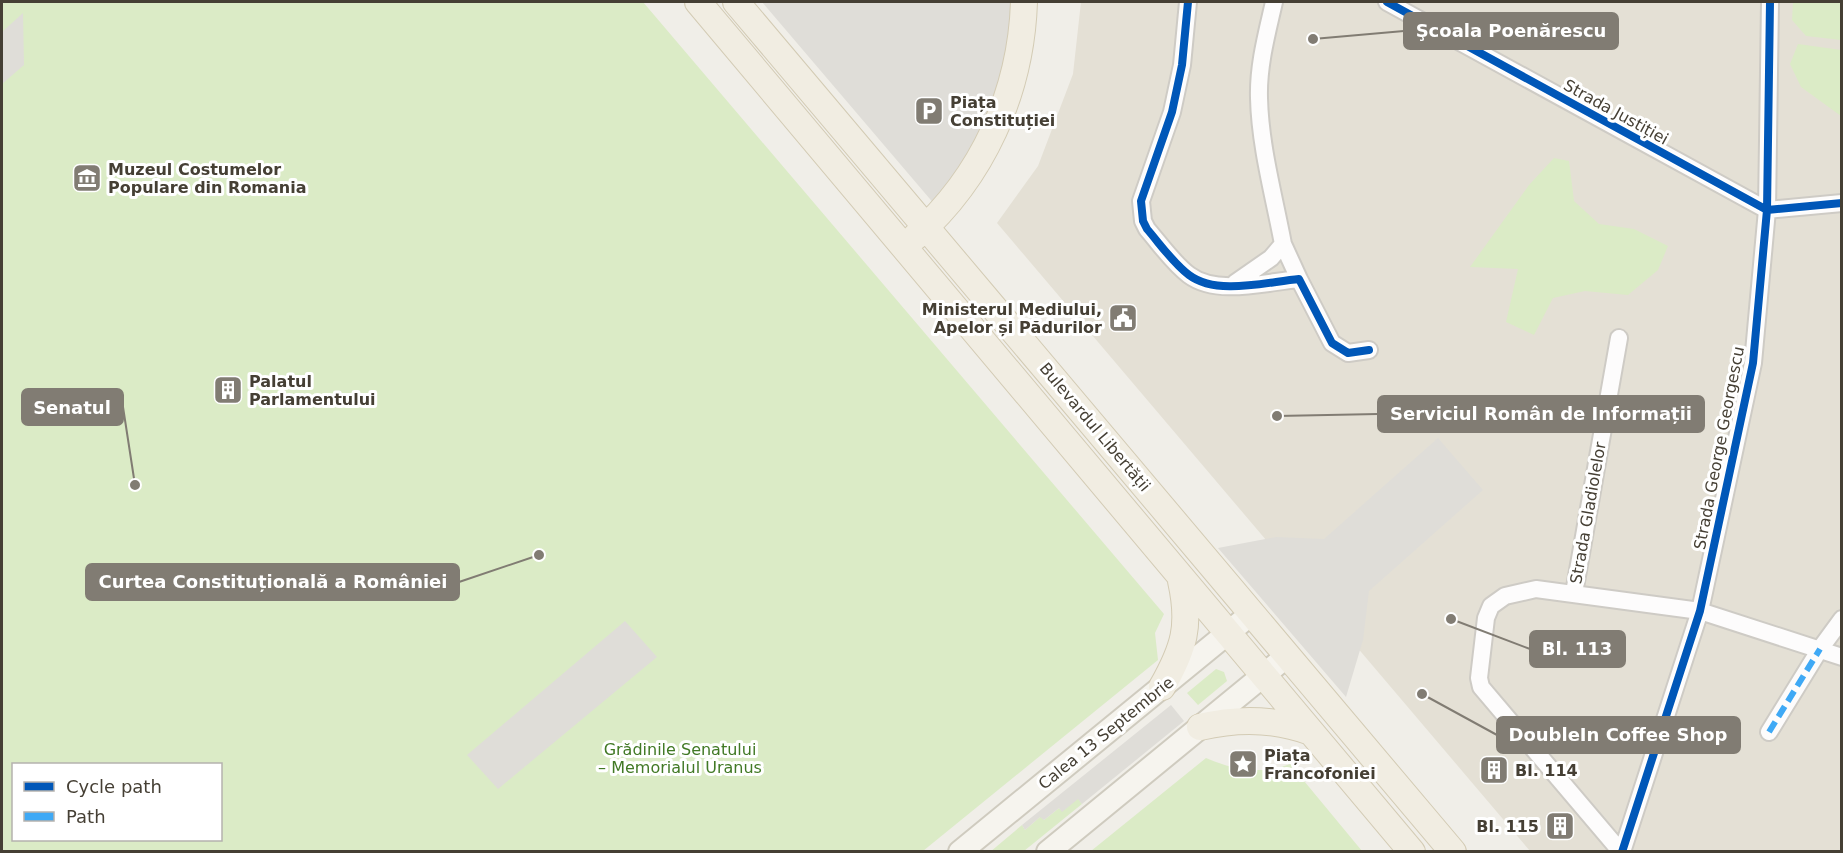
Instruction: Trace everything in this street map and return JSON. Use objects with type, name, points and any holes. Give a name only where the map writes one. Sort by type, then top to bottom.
[{"type":"main road","name":"Bulevardul Libertății","points":[[698,2],[1412,852]]},
{"type":"main road","name":"Bulevardul Libertății","points":[[736,2],[1453,852]]},
{"type":"main road","points":[[905,246],[954,196],[974,169],[998,123],[1014,75],[1020,46],[1024,2]]},
{"type":"main road","points":[[1162,687],[1178,656],[1185,636],[1186,610],[1180,578]]},
{"type":"main road","name":"Calea 13 Septembrie","points":[[960,852],[1251,614]]},
{"type":"main road","points":[[1048,852],[1287,656]]},
{"type":"main road","points":[[1200,727],[1235,720],[1254,720],[1282,723],[1311,732]]},
{"type":"street","points":[[1188,2],[1182,65],[1172,112],[1140,209],[1147,230],[1189,275],[1208,284],[1232,285],[1299,279]]},
{"type":"street","points":[[1274,2],[1262,56],[1259,97],[1262,130],[1283,244],[1332,343],[1348,353],[1370,350]]},
{"type":"street","name":"Strada Justiției","points":[[1387,2],[1767,210]]},
{"type":"street","name":"Strada George Georgescu","points":[[1622,852],[1700,611],[1753,363],[1767,210],[1770,2]]},
{"type":"street","points":[[1767,210],[1842,203]]},
{"type":"street","points":[[1232,285],[1250,276],[1283,244]]},
{"type":"street","name":"Strada Gladiolelor","points":[[1619,338],[1574,593],[1700,611],[1842,657]]},
{"type":"street","points":[[1574,593],[1536,589],[1505,596],[1495,603],[1486,618],[1479,678],[1486,696],[1622,852]]},
{"type":"street","points":[[1769,732],[1820,649],[1842,619]]},
{"type":"shaded area","name":"Piața Constituției","points":[[762,2],[1024,2],[1014,75],[941,212]]},
{"type":"shaded area","points":[[1081,2],[1841,2],[1841,851],[1530,851],[997,223],[1038,166],[1073,74]]},
{"type":"shaded area","points":[[23,13],[24,65],[2,84],[2,32]]},
{"type":"shaded area","points":[[1438,438],[1483,490],[1369,591],[1363,640],[1346,697],[1218,548],[1276,537],[1324,539]]},
{"type":"shaded area","points":[[625,621],[657,657],[498,789],[467,755]]},
{"type":"shaded area","points":[[1171,705],[1184,721],[1082,804],[1078,799],[1062,812],[1059,808],[1044,820],[1040,817],[1025,830],[1022,825]]},
{"type":"green space","name":"Grădinile Senatului – Memorialul Uranus","points":[[2,2],[643,2],[1164,614],[1155,633],[1158,660],[923,851],[2,852]]},
{"type":"green space","points":[[1793,2],[1841,2],[1841,40],[1806,36],[1792,20]]},
{"type":"green space","points":[[1798,44],[1841,50],[1841,116],[1801,87],[1790,64]]},
{"type":"green space","points":[[1554,158],[1569,161],[1574,201],[1599,224],[1634,229],[1668,246],[1658,270],[1628,295],[1585,291],[1553,298],[1534,335],[1506,322],[1518,269],[1470,267],[1529,185]]},
{"type":"green space","points":[[1216,669],[1224,672],[1227,681],[1198,705],[1187,693]]},
{"type":"green space","points":[[1206,758],[1227,766],[1248,770],[1269,769],[1290,764],[1362,851],[1091,851]]},
{"type":"green space","points":[[1078,798],[1082,804],[1024,851],[990,852],[1022,825],[1025,830],[1041,816],[1044,820],[1059,808],[1062,811]]},
{"type":"marked path","points":[[1769,732],[1820,649]]},
{"type":"cycle path","points":[[1188,2],[1182,65],[1172,112],[1141,201],[1143,221],[1147,229],[1178,265],[1200,281],[1213,285],[1242,286],[1299,279],[1332,343],[1348,353],[1369,350]]},
{"type":"cycle path","points":[[1387,2],[1767,210],[1842,203]]},
{"type":"cycle path","points":[[1622,852],[1700,611],[1753,363],[1767,210],[1770,2]]},
{"type":"place","name":"Şcoala Poenărescu","points":[[1313,39]]},
{"type":"place","name":"Piața Constituției","points":[[929,111]]},
{"type":"place","name":"Muzeul Costumelor Populare din Romania","points":[[87,178]]},
{"type":"place","name":"Ministerul Mediului, Apelor și Pădurilor","points":[[1123,318]]},
{"type":"place","name":"Palatul Parlamentului","points":[[228,390]]},
{"type":"place","name":"Serviciul Român de Informații","points":[[1277,416]]},
{"type":"place","name":"Senatul","points":[[135,485]]},
{"type":"place","name":"Curtea Constituțională a României","points":[[539,555]]},
{"type":"place","name":"Bl. 113","points":[[1451,619]]},
{"type":"place","name":"DoubleIn Coffee Shop","points":[[1422,694]]},
{"type":"place","name":"Piața Francofoniei","points":[[1243,764]]},
{"type":"place","name":"Bl. 114","points":[[1494,770]]},
{"type":"place","name":"Bl. 115","points":[[1560,826]]}]
